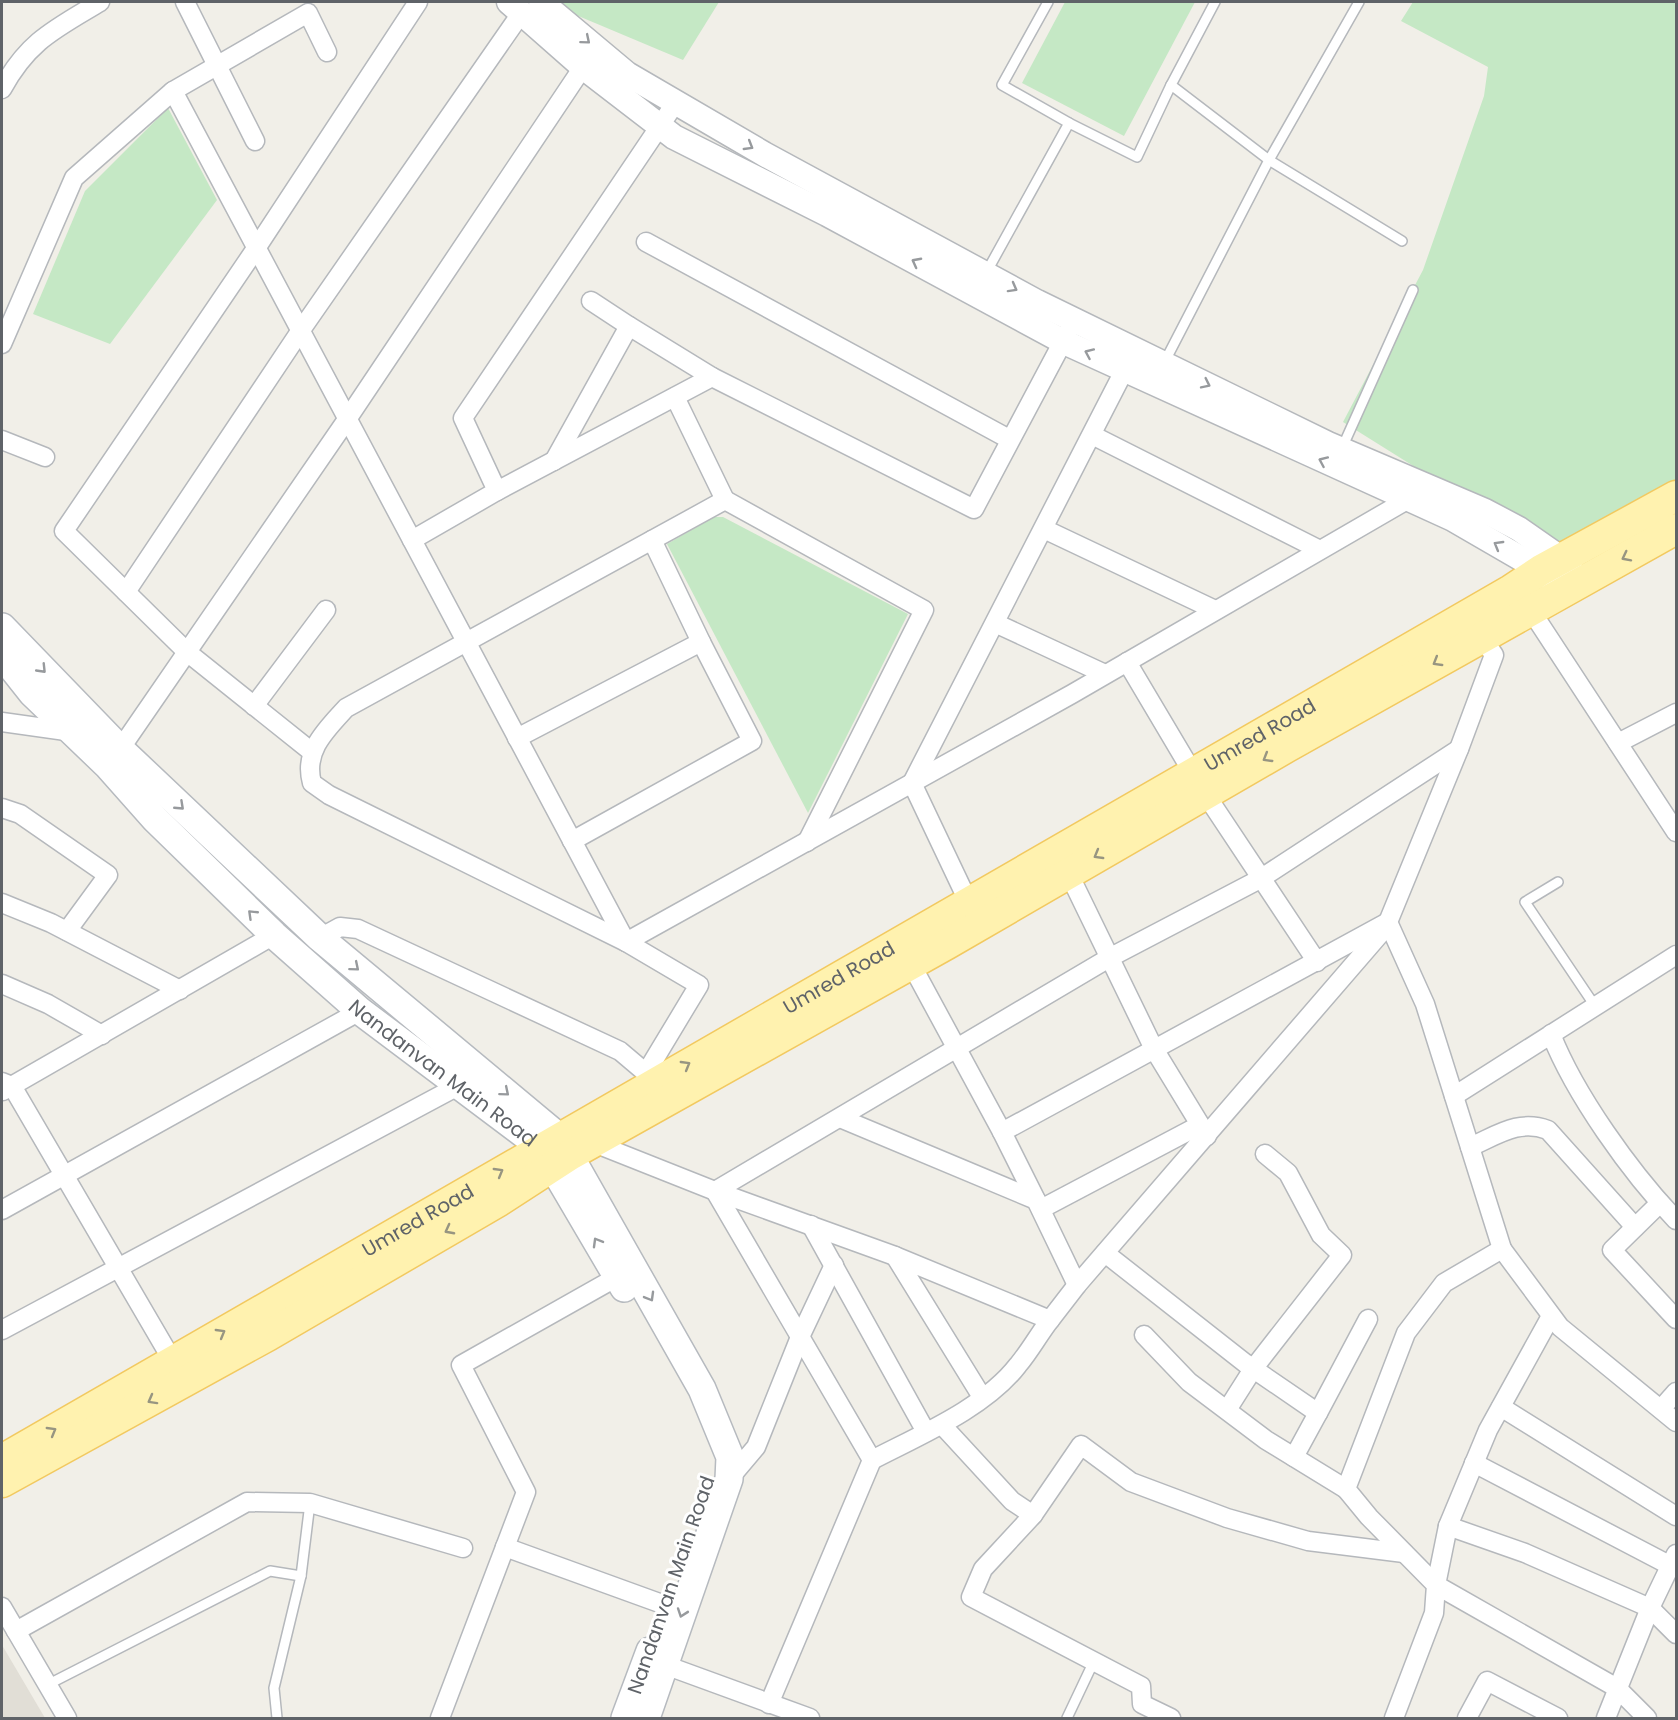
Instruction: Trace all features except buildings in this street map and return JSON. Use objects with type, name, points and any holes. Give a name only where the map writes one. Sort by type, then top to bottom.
[{"type":"main road","name":"Umred Road","points":[[2,1460],[179,1372],[567,1146],[655,1087],[968,902],[1199,784],[1523,598],[1561,575],[1677,496]]},
{"type":"main road","points":[[1561,575],[1677,528]]},
{"type":"main road","points":[[2,627],[114,758],[320,938],[567,1146],[702,1389],[730,1457],[729,1479],[655,1662],[646,1719]]},
{"type":"main road","name":"Nandanvan Main Road","points":[[2,655],[32,693],[73,732],[114,758],[155,819],[274,935],[360,1011],[458,1086],[567,1146],[617,1277],[697,1414],[708,1445],[712,1467],[697,1522],[666,1605],[655,1662],[625,1719]]},
{"type":"main road","points":[[655,1087],[911,964],[1068,872],[1199,784]]},
{"type":"main road","points":[[2,1482],[179,1372]]},
{"type":"street","points":[[2,89],[16,62],[46,34],[100,2]]},
{"type":"street","points":[[186,2],[255,141]]},
{"type":"street","points":[[312,752],[187,652],[64,531],[257,248],[418,2]]},
{"type":"street","points":[[126,592],[301,330],[524,5]]},
{"type":"street","points":[[524,5],[584,67],[674,137],[827,214],[1064,342],[1453,519],[1561,575]]},
{"type":"street","points":[[524,5],[627,74],[764,154],[1075,320],[1341,450],[1485,511],[1520,529],[1561,575]]},
{"type":"street","points":[[2,344],[7,319],[74,178],[173,91],[217,66],[305,7],[327,52]]},
{"type":"street","points":[[114,758],[348,418],[584,67]]},
{"type":"street","points":[[173,91],[626,942]]},
{"type":"street","points":[[497,491],[463,418],[676,102]]},
{"type":"street","points":[[646,242],[1009,439]]},
{"type":"street","points":[[591,302],[712,377],[974,508],[1009,439],[1075,320]]},
{"type":"street","points":[[554,461],[629,326]]},
{"type":"street","points":[[912,783],[1125,369]]},
{"type":"street","points":[[412,540],[497,491],[712,377]]},
{"type":"street","points":[[675,397],[725,500],[924,610],[807,842]]},
{"type":"street","points":[[1092,435],[1318,549]]},
{"type":"street","points":[[2,440],[45,457]]},
{"type":"street","points":[[320,938],[340,927],[358,929],[621,1051],[655,1087],[699,985],[626,942],[329,795],[312,783],[309,772],[312,752],[321,734],[346,708],[725,500]]},
{"type":"street","points":[[626,942],[1106,674],[1318,549],[1407,500]]},
{"type":"street","points":[[1044,529],[1215,610]]},
{"type":"street","points":[[572,841],[752,741],[652,540]]},
{"type":"street","points":[[1523,598],[1677,832]]},
{"type":"street","points":[[254,706],[326,610]]},
{"type":"street","points":[[995,623],[1106,674]]},
{"type":"street","points":[[769,1704],[872,1460],[934,1428],[982,1397],[1018,1366],[1077,1285],[1203,1130],[1388,922],[1459,749],[1494,655],[1475,625]]},
{"type":"street","points":[[517,738],[701,642]]},
{"type":"street","points":[[1127,662],[1199,784],[1317,962]]},
{"type":"street","points":[[1618,743],[1677,713]]},
{"type":"street","points":[[2,722],[73,732]]},
{"type":"street","points":[[716,1191],[1109,958],[1260,879],[1459,749]]},
{"type":"street","points":[[912,783],[968,902]]},
{"type":"street","points":[[2,808],[20,814],[108,875],[67,931]]},
{"type":"street","points":[[1068,872],[1154,1049],[1203,1130]]},
{"type":"street","points":[[2,903],[67,931],[180,990]]},
{"type":"street","points":[[1002,1132],[1388,922]]},
{"type":"street","points":[[1388,922],[1425,1004],[1502,1248],[1560,1327],[1677,1422]]},
{"type":"street","points":[[179,1372],[117,1269],[65,1175],[5,1087],[102,1035],[274,935]]},
{"type":"street","points":[[1454,1096],[1677,955]]},
{"type":"street","points":[[911,964],[1002,1132],[1077,1285]]},
{"type":"street","points":[[2,984],[48,1004],[102,1035]]},
{"type":"street","points":[[2,1210],[360,1011]]},
{"type":"street","points":[[1551,1034],[1561,1060],[1589,1107],[1660,1203],[1677,1220]]},
{"type":"street","points":[[2,1330],[458,1086]]},
{"type":"street","points":[[840,1118],[1039,1204],[1203,1130]]},
{"type":"street","points":[[1470,1147],[1519,1125],[1532,1124],[1548,1131],[1635,1227]]},
{"type":"street","points":[[567,1146],[716,1191],[811,1225],[895,1256],[1050,1320]]},
{"type":"street","points":[[1227,1410],[1253,1368],[1342,1255],[1321,1235],[1288,1173],[1265,1154]]},
{"type":"street","points":[[716,1191],[872,1460]]},
{"type":"street","points":[[1660,1203],[1612,1250],[1677,1319]]},
{"type":"street","points":[[811,1225],[934,1428],[1012,1501],[1033,1515]]},
{"type":"street","points":[[1346,1489],[1406,1333],[1444,1283],[1471,1270],[1502,1248]]},
{"type":"street","points":[[1105,1253],[1253,1368],[1318,1413]]},
{"type":"street","points":[[895,1256],[982,1397]]},
{"type":"street","points":[[729,1479],[756,1447],[800,1337],[834,1265]]},
{"type":"street","points":[[440,1719],[526,1492],[461,1365],[617,1277]]},
{"type":"street","points":[[1395,1719],[1434,1613],[1436,1585],[1448,1526],[1474,1462],[1500,1407],[1551,1316]]},
{"type":"street","points":[[1294,1457],[1368,1319]]},
{"type":"street","points":[[1144,1335],[1189,1382],[1294,1457],[1346,1489],[1436,1585],[1617,1688],[1647,1719]]},
{"type":"street","points":[[1661,1409],[1677,1392]]},
{"type":"street","points":[[1500,1407],[1677,1516]]},
{"type":"street","points":[[1171,1719],[1142,1704],[1141,1686],[971,1597],[983,1569],[1033,1515],[1081,1445],[1131,1482],[1227,1518],[1308,1540],[1404,1553]]},
{"type":"street","points":[[1474,1462],[1674,1560],[1650,1608],[1606,1719]]},
{"type":"street","points":[[15,1631],[247,1502],[310,1503],[463,1548]]},
{"type":"street","points":[[1448,1526],[1525,1553],[1650,1608],[1677,1634]]},
{"type":"street","points":[[505,1547],[666,1605]]},
{"type":"street","points":[[2,1607],[67,1719]]},
{"type":"street","points":[[655,1662],[810,1719]]},
{"type":"street","points":[[1467,1719],[1487,1681],[1558,1719]]},
{"type":"lane","points":[[1048,2],[1002,84],[1069,123],[1137,157],[1171,85],[1215,2]]},
{"type":"lane","points":[[1164,363],[1269,160],[1359,2]]},
{"type":"lane","points":[[1171,85],[1269,160],[1402,241]]},
{"type":"lane","points":[[986,273],[1069,123]]},
{"type":"lane","points":[[1341,450],[1413,290]]},
{"type":"lane","points":[[1558,882],[1525,902],[1595,1006]]},
{"type":"lane","points":[[277,1719],[274,1688],[301,1576],[310,1503]]},
{"type":"lane","points":[[47,1685],[270,1571],[301,1576]]},
{"type":"lane","points":[[1067,1719],[1094,1661]]},
{"type":"shaded area","points":[[2,1645],[45,1718],[2,1718]]},
{"type":"green space","points":[[545,2],[719,2],[683,60]]},
{"type":"green space","points":[[1065,2],[1195,2],[1124,136],[1022,83]]},
{"type":"green space","points":[[1413,2],[1676,2],[1676,496],[1562,559],[1343,422],[1423,270],[1484,96],[1488,67],[1401,21]]},
{"type":"green space","points":[[168,108],[217,200],[110,344],[33,314],[85,191]]},
{"type":"green space","points":[[714,517],[723,517],[908,614],[808,813],[667,544]]}]
